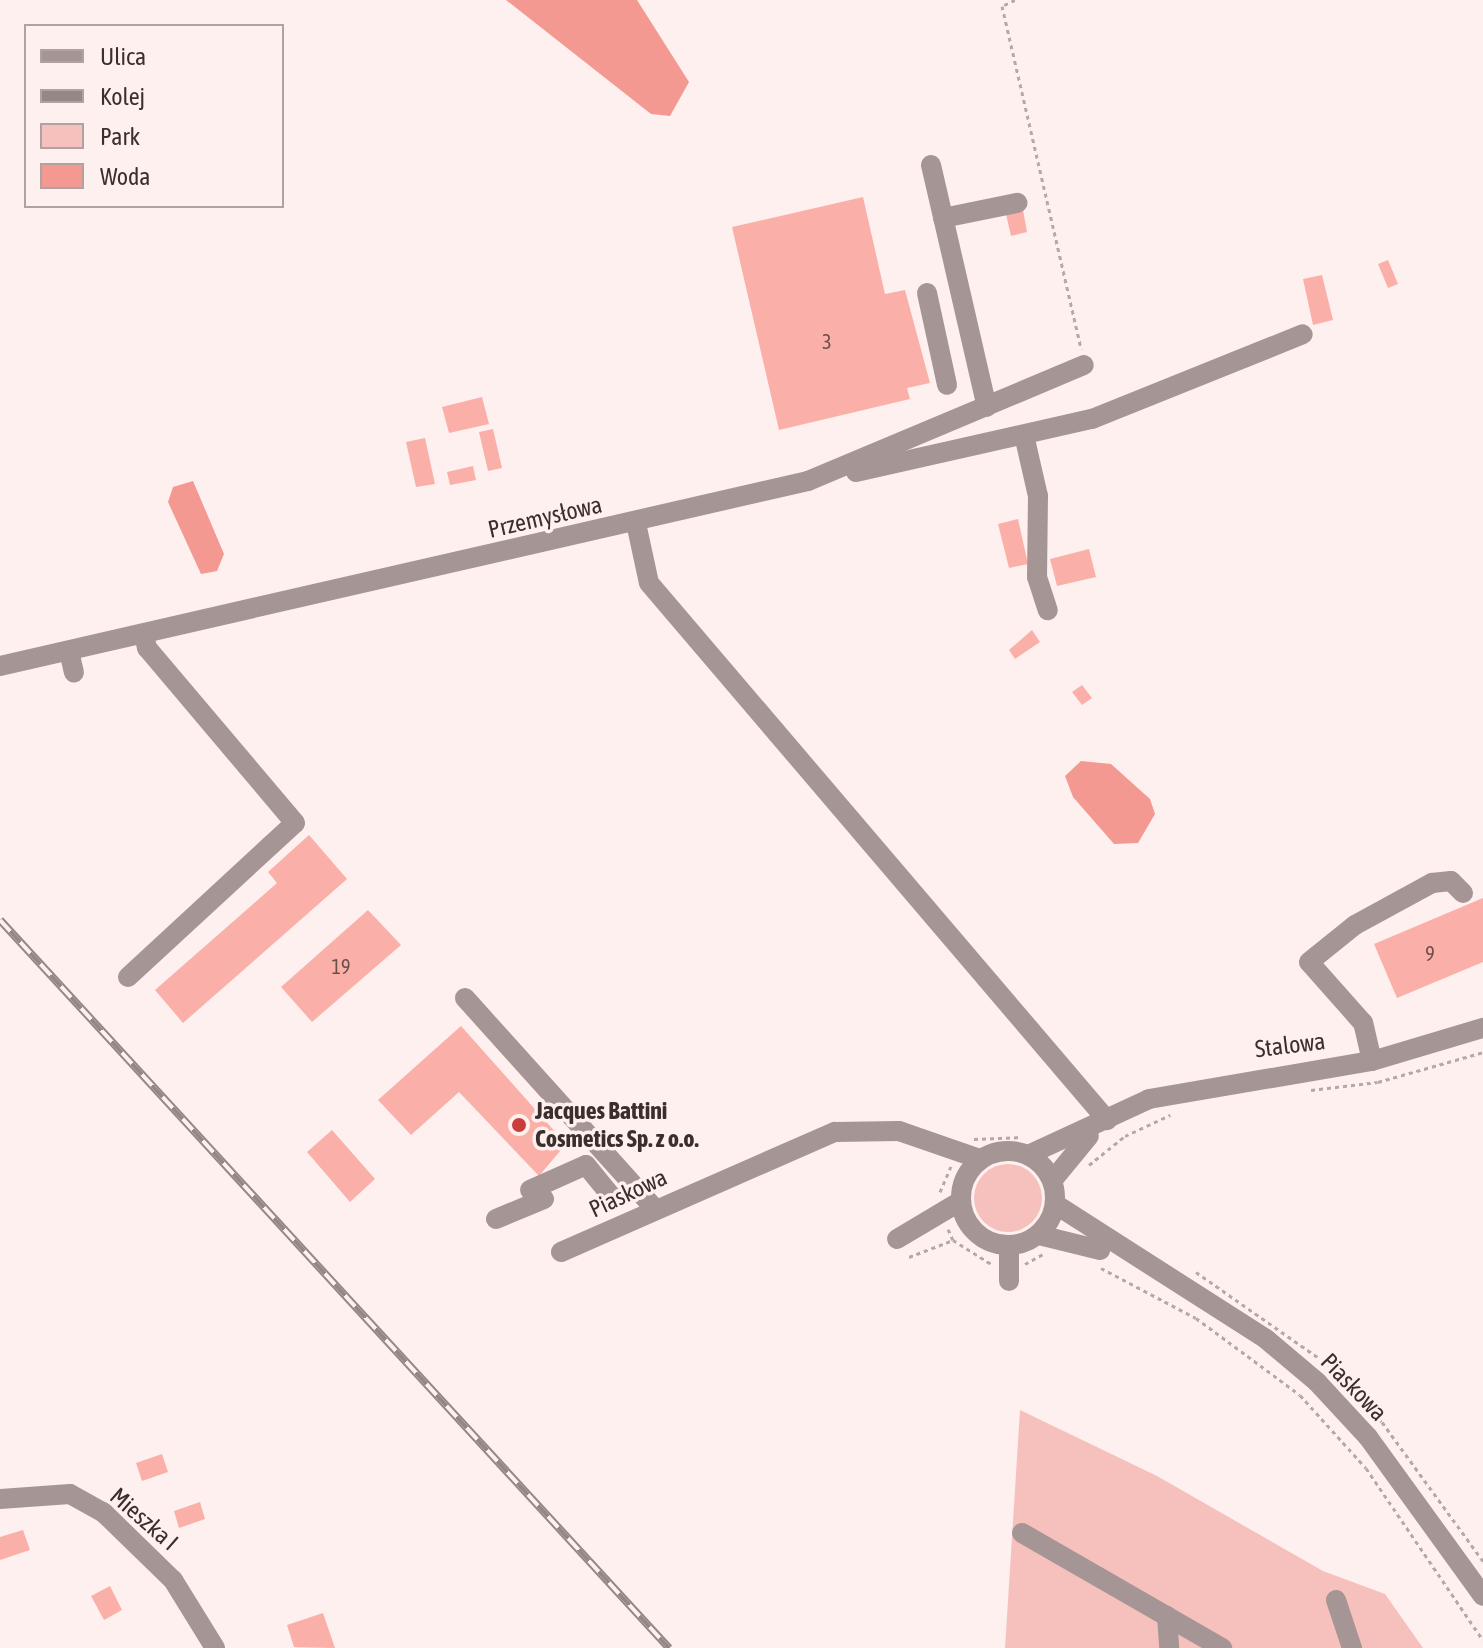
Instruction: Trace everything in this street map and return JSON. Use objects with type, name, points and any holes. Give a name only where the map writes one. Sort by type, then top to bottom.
[{"type":"street","points":[[931,165],[987,407]]},
{"type":"street","points":[[943,218],[1017,203]]},
{"type":"street","points":[[927,293],[947,385]]},
{"type":"street","points":[[808,481],[1092,419],[1303,334]]},
{"type":"street","points":[[938,343],[971,337]]},
{"type":"street","name":"Przemysłowa","points":[[0,666],[636,523],[808,481],[1084,365]]},
{"type":"street","points":[[1024,435],[1038,496],[1037,577],[1048,610]]},
{"type":"street","points":[[636,523],[649,583],[1107,1120]]},
{"type":"street","points":[[128,977],[295,823],[147,648],[144,634]]},
{"type":"street","points":[[69,651],[74,672]]},
{"type":"street","points":[[1372,1061],[1363,1023],[1309,962],[1355,925],[1432,883],[1451,881],[1463,893]]},
{"type":"street","points":[[465,998],[655,1209]]},
{"type":"street","name":"Stalowa","points":[[1028,1155],[1107,1120],[1199,1085],[1372,1061],[1483,1028]]},
{"type":"street","name":"Stalowa","points":[[1052,1181],[1107,1120]]},
{"type":"street","points":[[899,1131],[952,1165],[971,1228]]},
{"type":"street","name":"Piaskowa","points":[[561,1252],[835,1132],[899,1131],[980,1159],[1028,1155]]},
{"type":"street","points":[[1028,1155],[1052,1181],[1055,1204],[1039,1235]]},
{"type":"street","points":[[980,1159],[962,1193],[897,1239],[971,1228],[1009,1246],[1009,1281]]},
{"type":"street","points":[[496,1219],[586,1165],[612,1197]]},
{"type":"street","name":"Piaskowa","points":[[1055,1204],[1139,1265],[1266,1339],[1317,1382],[1368,1437],[1483,1596]]},
{"type":"street","name":"Piaskowa","points":[[1009,1246],[1039,1235],[1059,1234],[1139,1265]]},
{"type":"street","name":"Mieszka I","points":[[0,1499],[70,1494],[103,1512],[173,1580],[215,1648]]},
{"type":"street","points":[[1022,1533],[1222,1648]]},
{"type":"street","points":[[1336,1600],[1352,1648]]},
{"type":"street","points":[[1167,1616],[1169,1648]]},
{"type":"path","points":[[1015,0],[1002,6],[1084,365]]},
{"type":"path","points":[[1294,1092],[1378,1082],[1483,1052]]},
{"type":"path","points":[[1084,1169],[1144,1124],[1179,1112]]},
{"type":"path","points":[[909,1257],[953,1240]]},
{"type":"path","points":[[1092,1263],[1196,1318],[1300,1395],[1366,1468],[1483,1640]]},
{"type":"green space","points":[[1008,1164],[1032,1174],[1042,1198],[1032,1222],[1008,1232],[984,1222],[974,1198],[984,1174]]},
{"type":"green space","points":[[1020,1410],[1157,1476],[1323,1571],[1385,1594],[1423,1648],[1005,1648]]},
{"type":"water","points":[[506,0],[637,0],[689,82],[670,116],[651,114]]},
{"type":"water","points":[[193,481],[224,554],[217,571],[201,574],[168,502],[173,487]]},
{"type":"water","points":[[1081,761],[1111,764],[1150,799],[1155,814],[1138,843],[1114,844],[1073,797],[1065,776]]},
{"type":"building","points":[[863,197],[885,294],[905,290],[930,383],[907,388],[910,399],[779,430],[732,227]]},
{"type":"building","points":[[1023,210],[1027,232],[1011,236],[1006,214]]},
{"type":"building","points":[[1388,260],[1398,284],[1388,288],[1378,264]]},
{"type":"building","points":[[1322,275],[1333,320],[1313,325],[1303,279]]},
{"type":"building","points":[[482,397],[489,424],[449,433],[442,407]]},
{"type":"building","points":[[493,429],[502,468],[488,471],[479,432]]},
{"type":"building","points":[[425,438],[435,484],[416,487],[406,442]]},
{"type":"building","points":[[473,466],[476,480],[450,485],[447,472]]},
{"type":"building","points":[[1018,519],[1028,564],[1009,568],[998,524]]},
{"type":"building","points":[[1089,549],[1096,577],[1057,586],[1050,559]]},
{"type":"building","points":[[1032,630],[1040,642],[1015,659],[1009,650]]},
{"type":"building","points":[[1082,685],[1092,698],[1082,705],[1072,692]]},
{"type":"building","points":[[309,835],[347,879],[183,1023],[155,990],[277,883],[268,872]]},
{"type":"building","points":[[1483,898],[1483,962],[1397,998],[1374,944]]},
{"type":"building","points":[[368,910],[401,945],[312,1022],[281,987]]},
{"type":"building","points":[[461,1026],[566,1144],[539,1176],[459,1092],[411,1135],[378,1100]]},
{"type":"building","points":[[332,1130],[375,1179],[350,1202],[307,1152]]},
{"type":"building","points":[[162,1454],[168,1472],[142,1481],[136,1463]]},
{"type":"building","points":[[200,1502],[205,1519],[179,1528],[174,1511]]},
{"type":"building","points":[[23,1530],[30,1550],[0,1560],[0,1537]]},
{"type":"building","points":[[110,1586],[122,1610],[104,1620],[91,1596]]},
{"type":"building","points":[[323,1613],[335,1648],[294,1647],[287,1625]]},
{"type":"railway","points":[[0,920],[669,1648]]},
{"type":"place","name":"Jacques Battini Cosmetics Sp. z o.o.","points":[[519,1125]]}]
